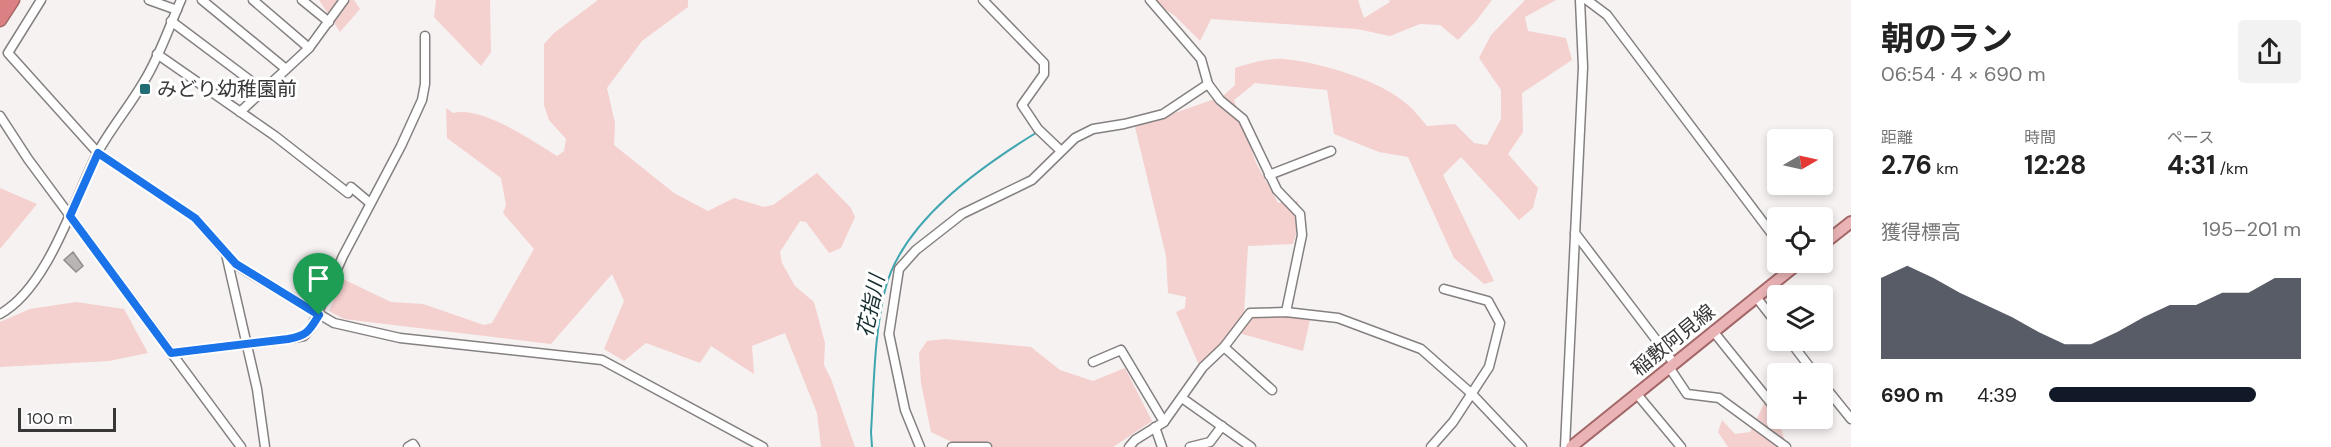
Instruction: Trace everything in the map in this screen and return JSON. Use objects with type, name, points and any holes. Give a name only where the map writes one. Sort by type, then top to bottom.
[{"type":"highway","points":[[0,20],[13,0]]},
{"type":"main road","points":[[1833,236],[1851,222]]},
{"type":"main road","name":"稲敷阿見線","points":[[1571,447],[1785,273]]},
{"type":"street","points":[[41,0],[8,53],[98,153],[195,218],[226,253],[248,272],[334,322],[400,338],[602,360],[763,447]]},
{"type":"street","points":[[149,0],[177,10]]},
{"type":"street","points":[[0,314],[23,296],[70,216],[98,153],[145,81],[181,0]]},
{"type":"street","points":[[202,0],[286,69]]},
{"type":"street","points":[[253,0],[309,48]]},
{"type":"street","points":[[302,0],[329,22]]},
{"type":"street","points":[[240,112],[309,48],[344,0]]},
{"type":"street","points":[[983,0],[1044,63],[1044,74],[1022,105],[1038,129],[1060,150]]},
{"type":"street","points":[[1150,0],[1201,59],[1208,84],[1221,100],[1243,119],[1281,196],[1300,214],[1299,252],[1286,312]]},
{"type":"street","points":[[1566,447],[1583,68],[1580,0]]},
{"type":"street","points":[[1587,0],[1607,15],[1767,227]]},
{"type":"street","points":[[171,21],[263,90]]},
{"type":"street","points":[[171,353],[304,336],[319,315],[343,256],[422,100],[425,84],[425,36]]},
{"type":"street","points":[[157,54],[240,112],[348,193],[351,187],[370,203]]},
{"type":"street","points":[[920,447],[905,410],[889,334],[899,268],[916,250],[962,214],[1032,180],[1060,150],[1093,129],[1163,114],[1208,84]]},
{"type":"street","points":[[0,116],[70,216],[241,447]]},
{"type":"street","points":[[1269,175],[1331,151]]},
{"type":"street","points":[[1575,233],[1673,362],[1671,370],[1686,394],[1719,398],[1786,447]]},
{"type":"street","points":[[226,253],[257,389],[265,447]]},
{"type":"street","points":[[1431,447],[1453,422],[1489,368],[1500,323],[1488,301],[1444,289]]},
{"type":"street","points":[[1756,297],[1767,311]]},
{"type":"street","points":[[1129,447],[1135,440],[1164,422],[1203,367],[1224,347],[1250,313],[1286,312],[1338,318],[1421,349],[1472,394],[1522,447]]},
{"type":"street","points":[[1713,331],[1767,398]]},
{"type":"street","points":[[1224,347],[1272,390]]},
{"type":"street","points":[[1093,362],[1121,350],[1164,422]]},
{"type":"street","points":[[1797,351],[1807,363]]},
{"type":"street","points":[[1636,393],[1681,447]]},
{"type":"street","points":[[1833,397],[1851,419]]},
{"type":"street","points":[[1182,398],[1251,447]]},
{"type":"street","points":[[1190,447],[1210,442],[1222,426]]},
{"type":"street","points":[[1155,427],[1162,447]]},
{"type":"street","points":[[408,447],[413,444],[415,447]]},
{"type":"street","points":[[952,447],[987,447]]},
{"type":"shaded area","points":[[319,0],[354,0],[360,9],[340,32]]},
{"type":"shaded area","points":[[436,0],[490,0],[491,52],[481,66],[434,17]]},
{"type":"shaded area","points":[[598,0],[688,0],[688,7],[642,41],[607,88],[615,123],[614,145],[674,193],[708,211],[734,198],[764,207],[773,205],[817,173],[851,208],[855,217],[841,248],[829,253],[806,222],[800,221],[780,252],[782,263],[795,286],[814,302],[825,343],[824,365],[855,447],[821,447],[817,413],[785,333],[752,346],[754,374],[711,346],[700,363],[646,343],[624,361],[604,349],[624,301],[612,274],[551,344],[344,319],[329,311],[343,279],[391,302],[423,304],[484,325],[492,323],[534,249],[503,213],[506,205],[501,178],[447,138],[446,108],[453,113],[465,112],[478,115],[507,126],[557,156],[564,151],[566,139],[549,120],[544,105],[544,44],[554,33]]},
{"type":"shaded area","points":[[1152,0],[1358,0],[1364,18],[1390,2],[1389,0],[1492,0],[1458,40],[1440,25],[1420,24],[1390,36],[1357,29],[1211,19],[1200,41],[1175,16]]},
{"type":"shaded area","points":[[1525,0],[1556,0],[1525,17],[1528,31],[1566,38],[1572,60],[1522,93],[1523,132],[1508,154],[1538,188],[1533,208],[1519,220],[1461,157],[1443,175],[1494,281],[1484,284],[1454,258],[1408,157],[1379,152],[1334,134],[1327,90],[1255,83],[1234,100],[1256,163],[1278,203],[1298,201],[1298,227],[1293,244],[1248,246],[1244,314],[1311,315],[1303,351],[1235,332],[1199,365],[1176,312],[1185,308],[1186,297],[1168,293],[1166,256],[1135,127],[1223,96],[1235,85],[1235,68],[1265,60],[1284,59],[1315,64],[1350,74],[1396,96],[1411,107],[1427,126],[1455,124],[1474,143],[1487,145],[1501,119],[1501,90],[1479,58],[1491,35]]},
{"type":"shaded area","points":[[0,188],[37,204],[0,249]]},
{"type":"shaded area","points":[[76,302],[124,309],[148,353],[109,361],[0,367],[0,322],[30,309]]},
{"type":"shaded area","points":[[945,339],[1031,347],[1060,370],[1093,381],[1125,368],[1152,421],[1113,447],[962,447],[931,432],[921,383],[919,353],[927,341]]},
{"type":"shaded area","points":[[1765,402],[1767,429],[1781,429],[1786,447],[1728,447],[1718,432],[1722,420],[1735,434],[1750,432]]},
{"type":"building","points":[[73,252],[83,266],[76,272],[64,260]]},
{"type":"waterway","name":"花指川","points":[[872,447],[874,379],[879,325],[885,290],[894,265],[908,241],[947,198],[993,161],[1039,131]]},
{"type":"place","name":"みどり幼稚園前","points":[[145,89]]},
{"type":"route","points":[[98,153],[195,218],[236,264],[319,315],[304,336],[171,353],[70,216],[98,153]]}]
